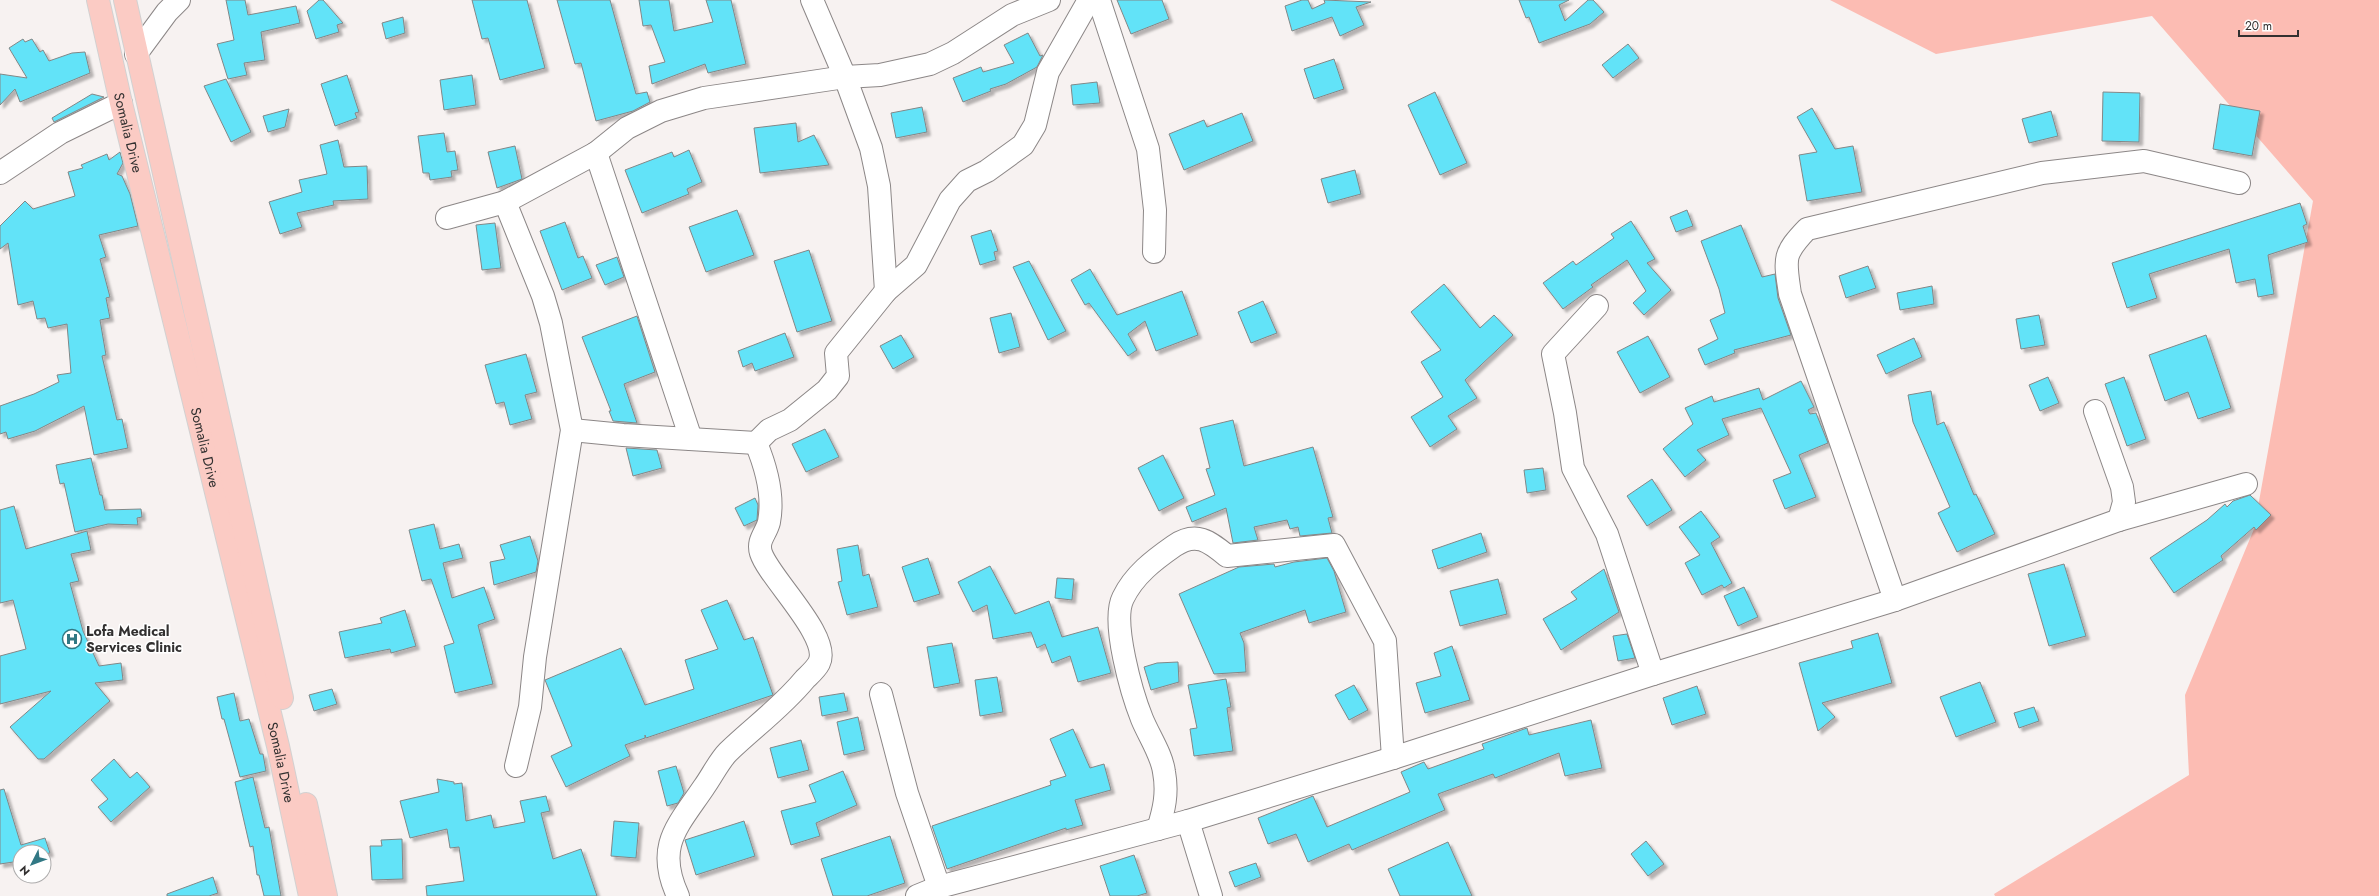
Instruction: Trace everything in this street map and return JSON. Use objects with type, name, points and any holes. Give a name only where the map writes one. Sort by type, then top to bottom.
[{"type":"main road","name":"Somalia Drive","points":[[98,0],[121,103],[278,746],[310,896]]},
{"type":"main road","name":"Somalia Drive","points":[[125,0],[326,896]]},
{"type":"street","points":[[136,54],[168,12],[180,0]]},
{"type":"street","points":[[812,0],[845,77],[871,148],[879,186],[886,291]]},
{"type":"street","points":[[447,218],[505,202],[596,153],[627,128],[661,111],[704,98],[845,77],[880,75],[930,64],[953,53],[1012,15],[1049,0]]},
{"type":"street","points":[[572,430],[756,443],[769,430],[790,420],[827,390],[838,376],[836,353],[886,291],[916,265],[950,200],[967,181],[987,171],[1023,145],[1035,125],[1048,72],[1089,0]]},
{"type":"street","points":[[1099,0],[1148,149],[1155,210],[1154,252]]},
{"type":"street","points":[[0,173],[60,133],[121,103]]},
{"type":"street","points":[[596,153],[691,439]]},
{"type":"street","points":[[1895,600],[1790,294],[1785,262],[1790,246],[1807,229],[2042,173],[2144,161],[2239,183]]},
{"type":"street","points":[[505,202],[543,296],[551,322],[572,430],[535,657],[530,707],[516,766]]},
{"type":"street","points":[[1597,306],[1553,354],[1555,370],[1565,413],[1573,468],[1608,534],[1653,674]]},
{"type":"street","points":[[2095,411],[2122,487],[2124,502],[2120,520]]},
{"type":"street","points":[[678,896],[672,882],[668,856],[672,835],[727,753],[788,699],[819,663],[820,652],[815,636],[798,607],[761,554],[760,541],[769,523],[769,507],[766,468],[756,443]]},
{"type":"street","points":[[917,896],[939,887],[1188,821],[1393,758],[1653,674],[1895,600],[2120,520],[2246,484]]},
{"type":"street","points":[[1158,829],[1165,807],[1166,792],[1164,771],[1141,717],[1126,669],[1120,632],[1122,599],[1140,572],[1179,542],[1197,538],[1210,541],[1227,556],[1334,545],[1385,641],[1393,758]]},
{"type":"street","points":[[881,694],[907,793],[939,887]]},
{"type":"street","points":[[1188,821],[1211,896]]},
{"type":"shaded area","points":[[1830,0],[2379,0],[2379,896],[1995,896],[1994,894],[2189,775],[2185,695],[2254,529],[2313,201],[2152,16],[1936,54]]},
{"type":"building","points":[[226,0],[245,0],[248,15],[296,6],[300,23],[261,32],[265,60],[244,63],[247,75],[228,79],[217,44],[234,40]]},
{"type":"building","points":[[319,0],[323,0],[343,23],[337,25],[339,32],[316,39],[307,11]]},
{"type":"building","points":[[472,0],[527,0],[545,68],[500,80],[488,38],[482,39]]},
{"type":"building","points":[[557,0],[610,0],[636,94],[647,92],[650,102],[633,111],[596,121],[581,63],[575,64]]},
{"type":"building","points":[[639,0],[669,0],[674,31],[713,22],[706,0],[731,0],[746,64],[708,73],[705,64],[652,84],[649,66],[665,62],[651,25],[643,26]]},
{"type":"building","points":[[1117,0],[1162,0],[1169,19],[1131,34]]},
{"type":"building","points":[[1302,0],[1308,0],[1312,9],[1325,3],[1324,0],[1371,2],[1356,7],[1364,25],[1340,36],[1332,17],[1292,31],[1285,6]]},
{"type":"building","points":[[1519,0],[1569,0],[1559,5],[1565,21],[1588,0],[1593,0],[1604,12],[1590,24],[1539,43],[1529,17],[1526,18]]},
{"type":"building","points":[[403,17],[405,33],[386,39],[382,23]]},
{"type":"building","points":[[1028,33],[1040,56],[1043,55],[1037,67],[1006,84],[990,89],[991,91],[963,102],[953,78],[981,67],[983,72],[1014,63],[1004,45]]},
{"type":"building","points":[[23,39],[25,42],[32,39],[40,52],[43,50],[49,61],[72,53],[85,52],[90,73],[20,102],[15,89],[0,105],[0,74],[27,78],[9,48]]},
{"type":"building","points":[[1628,44],[1639,58],[1613,78],[1602,65]]},
{"type":"building","points":[[1334,59],[1344,89],[1314,99],[1304,69]]},
{"type":"building","points":[[347,75],[359,112],[355,113],[357,118],[335,126],[321,84]]},
{"type":"building","points":[[472,75],[476,105],[444,110],[440,80]]},
{"type":"building","points":[[226,79],[251,132],[231,142],[204,86]]},
{"type":"building","points":[[1097,82],[1100,103],[1073,105],[1071,85]]},
{"type":"building","points":[[1435,92],[1467,163],[1440,175],[1408,105]]},
{"type":"building","points":[[2103,92],[2140,93],[2139,142],[2102,141]]},
{"type":"building","points":[[92,94],[104,97],[54,122],[52,118]]},
{"type":"building","points":[[2220,104],[2260,111],[2252,156],[2213,149]]},
{"type":"building","points":[[922,107],[927,132],[896,138],[891,113]]},
{"type":"building","points":[[1812,108],[1835,149],[1853,146],[1862,192],[1807,201],[1799,155],[1817,152],[1797,117]]},
{"type":"building","points":[[289,109],[285,127],[268,132],[263,116]]},
{"type":"building","points":[[2051,111],[2058,136],[2029,143],[2022,119]]},
{"type":"building","points":[[1242,113],[1253,141],[1184,170],[1169,134],[1204,120],[1207,127]]},
{"type":"building","points":[[796,123],[798,142],[814,135],[829,165],[760,173],[754,128]]},
{"type":"building","points":[[444,133],[447,152],[455,151],[458,170],[451,171],[452,177],[430,180],[429,173],[423,173],[418,136]]},
{"type":"building","points":[[338,140],[344,167],[367,166],[368,199],[333,201],[334,205],[297,213],[302,227],[280,234],[269,202],[302,192],[299,180],[327,174],[320,145]]},
{"type":"building","points":[[515,146],[522,179],[497,188],[488,152]]},
{"type":"building","points":[[689,150],[702,182],[687,189],[689,194],[642,213],[625,170],[672,152],[674,157]]},
{"type":"building","points":[[120,152],[123,163],[117,174],[122,176],[130,194],[138,226],[99,235],[106,257],[100,259],[110,297],[106,298],[110,318],[100,320],[106,355],[102,356],[117,420],[122,419],[128,448],[94,455],[84,406],[35,431],[8,439],[6,432],[0,434],[0,406],[34,394],[59,382],[57,375],[71,373],[67,324],[48,328],[45,318],[37,319],[33,301],[18,305],[8,243],[0,249],[0,226],[25,201],[33,209],[75,196],[68,172],[83,168],[81,165],[107,154],[109,160]]},
{"type":"building","points":[[1355,170],[1361,194],[1328,203],[1321,179]]},
{"type":"building","points":[[2300,203],[2307,224],[2303,226],[2308,242],[2268,255],[2274,294],[2258,297],[2255,279],[2236,283],[2229,249],[2149,274],[2157,298],[2127,308],[2112,263]]},
{"type":"building","points":[[737,210],[754,255],[706,272],[689,227]]},
{"type":"building","points":[[1687,210],[1693,226],[1676,232],[1670,217]]},
{"type":"building","points":[[1631,221],[1655,259],[1647,263],[1671,290],[1644,315],[1633,303],[1646,291],[1627,260],[1591,285],[1593,287],[1563,309],[1543,283],[1573,261],[1576,265],[1614,238],[1611,234]]},
{"type":"building","points":[[565,222],[578,258],[583,256],[592,278],[562,290],[540,231]]},
{"type":"building","points":[[495,223],[501,268],[482,270],[476,225]]},
{"type":"building","points":[[1741,225],[1762,277],[1775,274],[1778,298],[1791,335],[1734,350],[1735,353],[1705,365],[1698,349],[1718,339],[1710,320],[1725,313],[1719,289],[1701,241]]},
{"type":"building","points":[[991,230],[998,251],[994,252],[996,260],[980,265],[971,236]]},
{"type":"building","points":[[809,250],[832,321],[797,332],[774,261]]},
{"type":"building","points":[[617,257],[624,277],[605,285],[596,265]]},
{"type":"building","points":[[1029,261],[1066,331],[1048,340],[1013,267]]},
{"type":"building","points":[[1868,266],[1876,288],[1846,298],[1839,276]]},
{"type":"building","points":[[1090,269],[1117,315],[1182,291],[1198,335],[1156,351],[1145,321],[1128,334],[1137,350],[1128,356],[1089,303],[1085,305],[1071,280]]},
{"type":"building","points":[[1444,284],[1480,328],[1494,315],[1513,335],[1465,380],[1477,398],[1448,416],[1457,429],[1430,447],[1411,417],[1443,397],[1421,362],[1441,350],[1411,312]]},
{"type":"building","points":[[1932,286],[1934,304],[1900,310],[1897,293]]},
{"type":"building","points":[[1263,301],[1277,333],[1251,343],[1238,312]]},
{"type":"building","points":[[1011,313],[1020,347],[999,353],[990,318]]},
{"type":"building","points":[[2039,315],[2045,345],[2021,349],[2016,319]]},
{"type":"building","points":[[637,316],[655,372],[624,384],[637,423],[613,421],[609,411],[611,411],[582,337]]},
{"type":"building","points":[[785,333],[794,357],[755,371],[752,363],[743,367],[738,351]]},
{"type":"building","points":[[901,335],[914,357],[893,369],[880,346]]},
{"type":"building","points":[[2206,335],[2231,408],[2198,419],[2188,392],[2165,401],[2149,355]]},
{"type":"building","points":[[1648,336],[1670,377],[1640,393],[1617,352]]},
{"type":"building","points":[[1914,338],[1922,357],[1886,374],[1877,355]]},
{"type":"building","points":[[526,354],[537,392],[525,395],[532,419],[510,425],[504,402],[496,404],[485,365]]},
{"type":"building","points":[[2048,377],[2059,403],[2040,411],[2029,385]]},
{"type":"building","points":[[2124,377],[2146,439],[2127,446],[2105,384]]},
{"type":"building","points":[[1801,381],[1814,407],[1808,410],[1810,414],[1816,413],[1828,443],[1799,455],[1816,497],[1785,509],[1773,480],[1791,473],[1761,408],[1722,419],[1729,435],[1697,450],[1706,460],[1685,477],[1663,449],[1693,424],[1685,408],[1712,396],[1714,402],[1759,388],[1763,400]]},
{"type":"building","points":[[1931,391],[1937,425],[1944,422],[1974,495],[1976,494],[1995,534],[1957,552],[1938,513],[1950,507],[1913,422],[1908,395]]},
{"type":"building","points":[[1233,420],[1244,466],[1313,447],[1333,517],[1328,518],[1332,533],[1300,536],[1298,527],[1290,529],[1287,520],[1254,527],[1258,540],[1233,543],[1226,508],[1192,522],[1186,507],[1215,495],[1206,469],[1210,468],[1200,428]]},
{"type":"building","points":[[825,429],[839,457],[806,472],[792,444]]},
{"type":"building","points":[[626,448],[657,450],[662,468],[633,476]]},
{"type":"building","points":[[1163,455],[1184,498],[1159,511],[1138,468]]},
{"type":"building","points":[[91,458],[105,510],[141,509],[142,517],[137,518],[138,525],[108,524],[75,532],[64,483],[60,484],[56,465]]},
{"type":"building","points":[[1543,468],[1546,490],[1527,493],[1524,470]]},
{"type":"building","points":[[1652,479],[1672,510],[1647,526],[1627,496]]},
{"type":"building","points":[[2250,495],[2271,515],[2256,530],[2254,527],[2221,556],[2223,560],[2174,593],[2150,558],[2207,520],[2225,504],[2227,507],[2233,501]]},
{"type":"building","points":[[755,498],[758,505],[757,520],[744,526],[735,508]]},
{"type":"building","points":[[14,506],[26,549],[87,531],[91,550],[71,554],[79,581],[70,583],[83,631],[99,666],[121,663],[123,680],[95,683],[110,701],[44,759],[38,759],[10,727],[51,691],[0,704],[0,656],[26,649],[13,600],[0,603],[0,510]]},
{"type":"building","points":[[1701,511],[1720,537],[1711,543],[1732,583],[1724,588],[1722,585],[1702,595],[1685,563],[1700,555],[1679,527]]},
{"type":"building","points":[[434,524],[440,549],[459,544],[463,558],[443,563],[452,598],[484,587],[495,619],[478,625],[493,684],[455,693],[444,646],[454,643],[431,579],[422,581],[409,530]]},
{"type":"building","points":[[1481,533],[1487,552],[1438,569],[1432,550]]},
{"type":"building","points":[[530,536],[538,561],[536,572],[494,585],[490,562],[505,559],[500,545]]},
{"type":"building","points":[[858,545],[863,576],[869,574],[878,607],[847,615],[838,582],[842,581],[837,549]]},
{"type":"building","points":[[928,558],[940,594],[914,602],[902,567]]},
{"type":"building","points":[[1327,558],[1334,571],[1346,612],[1309,623],[1305,610],[1240,633],[1244,643],[1246,672],[1214,674],[1179,594],[1239,567],[1274,564],[1275,567],[1294,562]]},
{"type":"building","points":[[2064,564],[2086,636],[2049,646],[2028,574]]},
{"type":"building","points":[[990,566],[1015,614],[1049,601],[1062,637],[1098,627],[1111,673],[1078,682],[1070,656],[1052,663],[1045,644],[1037,648],[1031,632],[993,639],[987,605],[973,612],[958,582]]},
{"type":"building","points":[[1604,569],[1619,612],[1561,650],[1543,619],[1577,599],[1571,592]]},
{"type":"building","points":[[1057,578],[1074,579],[1072,600],[1055,598]]},
{"type":"building","points":[[1498,579],[1507,614],[1460,626],[1450,591]]},
{"type":"building","points":[[1744,587],[1758,617],[1738,626],[1724,596]]},
{"type":"building","points":[[727,600],[744,640],[753,637],[773,695],[646,738],[645,735],[645,738],[625,745],[630,756],[566,787],[551,756],[572,746],[545,680],[621,648],[645,705],[694,689],[685,660],[718,649],[701,610]]},
{"type":"building","points":[[405,610],[416,646],[391,653],[390,649],[345,658],[339,632],[382,623],[380,618]]},
{"type":"building","points":[[1878,633],[1892,683],[1822,703],[1835,717],[1818,731],[1799,663],[1853,648],[1851,641]]},
{"type":"building","points":[[1627,634],[1635,658],[1618,661],[1613,636]]},
{"type":"building","points":[[952,643],[960,683],[934,688],[927,647]]},
{"type":"building","points":[[1452,646],[1470,700],[1425,713],[1416,683],[1441,676],[1434,653]]},
{"type":"building","points":[[1178,662],[1179,682],[1151,690],[1144,667],[1157,663]]},
{"type":"building","points":[[997,677],[1003,712],[980,716],[975,680]]},
{"type":"building","points":[[1226,679],[1231,707],[1227,708],[1233,751],[1194,756],[1190,729],[1197,728],[1188,685]]},
{"type":"building","points":[[1980,682],[1996,722],[1956,737],[1940,697]]},
{"type":"building","points":[[1354,685],[1368,710],[1349,720],[1335,695]]},
{"type":"building","points":[[1697,686],[1706,714],[1672,725],[1663,698]]},
{"type":"building","points":[[332,689],[337,704],[314,711],[309,695]]},
{"type":"building","points":[[234,693],[240,721],[249,719],[260,754],[263,754],[266,771],[240,777],[224,719],[222,719],[217,697]]},
{"type":"building","points":[[844,693],[848,711],[822,716],[819,697]]},
{"type":"building","points":[[2034,707],[2039,721],[2019,728],[2014,713]]},
{"type":"building","points":[[858,717],[865,750],[844,755],[837,722]]},
{"type":"building","points":[[1591,720],[1602,768],[1565,776],[1559,753],[1495,778],[1493,774],[1438,794],[1445,810],[1352,850],[1349,844],[1308,862],[1296,834],[1268,844],[1258,818],[1313,796],[1327,827],[1410,792],[1401,772],[1424,762],[1428,769],[1484,749],[1482,744],[1527,728],[1529,735]]},
{"type":"building","points":[[1073,729],[1090,768],[1104,764],[1111,790],[1075,800],[1083,825],[1066,830],[1066,828],[947,869],[932,826],[1051,785],[1050,781],[1066,776],[1050,739]]},
{"type":"building","points":[[801,740],[809,770],[778,778],[770,748]]},
{"type":"building","points":[[114,759],[130,778],[137,772],[150,787],[111,822],[98,807],[108,799],[91,780]]},
{"type":"building","points":[[676,766],[684,793],[678,803],[667,806],[658,771]]},
{"type":"building","points":[[843,771],[857,805],[816,823],[820,836],[791,845],[781,811],[816,802],[809,785]]},
{"type":"building","points":[[253,777],[265,828],[269,827],[281,896],[264,896],[259,875],[257,875],[253,846],[250,847],[235,782]]},
{"type":"building","points":[[437,779],[454,782],[454,784],[462,783],[466,821],[491,815],[494,828],[525,822],[520,801],[546,796],[550,811],[541,813],[553,859],[581,849],[597,896],[427,896],[426,886],[464,881],[459,847],[450,848],[447,829],[410,838],[400,801],[439,792]]},
{"type":"building","points":[[4,789],[21,844],[12,844],[12,862],[0,864],[0,790]]},
{"type":"building","points":[[614,821],[639,823],[636,858],[611,856]]},
{"type":"building","points":[[744,821],[755,856],[696,875],[685,840]]},
{"type":"building","points":[[890,836],[905,883],[867,896],[833,896],[821,859]]},
{"type":"building","points":[[45,838],[47,844],[24,844]]},
{"type":"building","points":[[402,839],[403,879],[372,880],[370,846],[382,846],[381,840]]},
{"type":"building","points":[[1646,841],[1664,864],[1648,876],[1631,854]]},
{"type":"building","points":[[1448,842],[1472,896],[1400,896],[1388,869]]},
{"type":"building","points":[[1134,855],[1147,893],[1137,896],[1110,896],[1100,866]]},
{"type":"building","points":[[1256,863],[1261,877],[1235,887],[1229,872]]},
{"type":"building","points":[[213,877],[218,893],[209,896],[167,896],[167,894]]},
{"type":"place","name":"Lofa Medical Services Clinic","points":[[72,639]]}]
